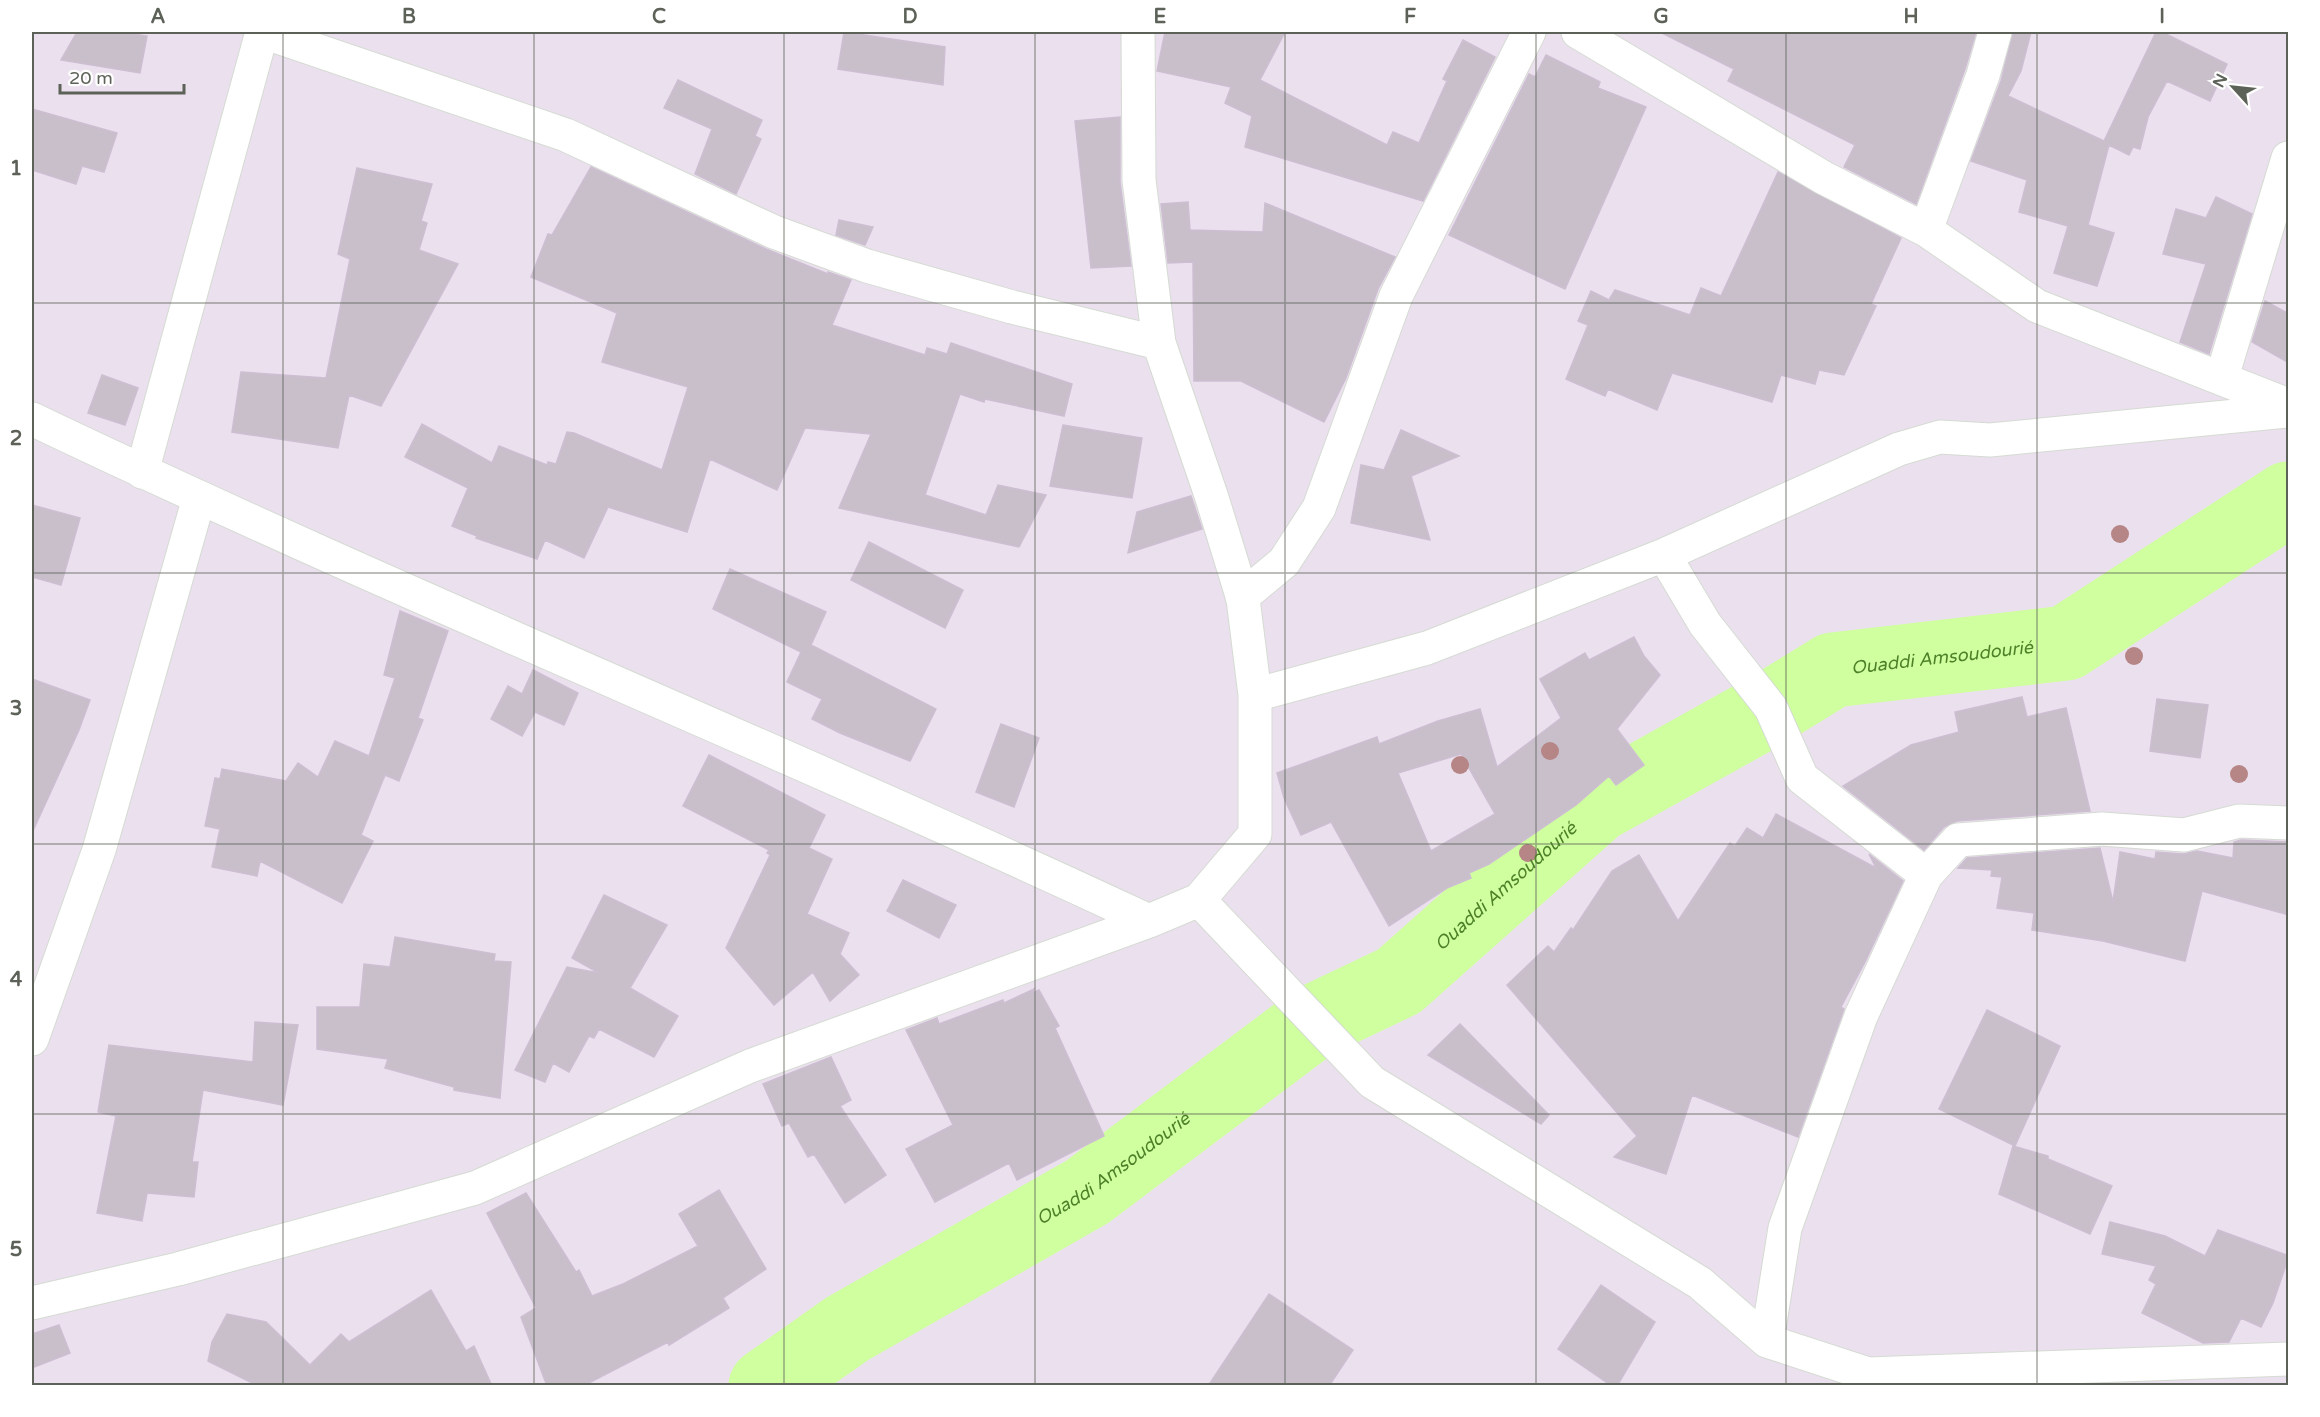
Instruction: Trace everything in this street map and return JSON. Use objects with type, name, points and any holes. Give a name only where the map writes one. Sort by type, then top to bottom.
[{"type":"street","points":[[142,472],[262,32],[566,135],[774,232],[867,266],[1012,307],[1159,343]]},
{"type":"street","points":[[32,1303],[178,1269],[475,1188],[750,1066],[1149,921],[1199,900],[1255,834],[1255,696],[1242,597],[1212,498],[1159,343],[1139,180],[1138,32]]},
{"type":"street","points":[[1242,597],[1284,562],[1319,508],[1396,296],[1529,32]]},
{"type":"street","points":[[1578,32],[1813,172],[1926,230],[2037,306],[2289,405]]},
{"type":"street","points":[[1926,230],[1983,75],[1995,32]]},
{"type":"street","points":[[2222,377],[2289,158]]},
{"type":"street","points":[[1255,696],[1427,648],[1664,555],[1899,449],[1940,437],[1990,440],[2289,411]]},
{"type":"street","points":[[32,419],[199,498],[963,834],[1149,921]]},
{"type":"street","points":[[32,1039],[99,850],[199,498]]},
{"type":"street","points":[[1664,555],[1705,624],[1771,708],[1802,778],[1926,875]]},
{"type":"street","points":[[1767,1341],[1785,1228],[1861,1016],[1926,875],[1958,840],[2102,829],[2184,835],[2239,820],[2289,823]]},
{"type":"street","points":[[1199,900],[1372,1082],[1700,1283],[1767,1341],[1868,1374],[2289,1359]]},
{"type":"building","points":[[77,32],[121,32],[147,36],[140,73],[61,60]]},
{"type":"building","points":[[844,32],[945,47],[943,85],[838,69]]},
{"type":"building","points":[[1165,32],[1285,32],[1260,80],[1387,145],[1393,132],[1419,143],[1447,81],[1443,79],[1463,40],[1495,57],[1423,201],[1245,147],[1252,116],[1225,103],[1231,87],[1157,71]]},
{"type":"building","points":[[1660,32],[1976,32],[1965,69],[1916,204],[1844,167],[1855,145],[1728,81],[1734,69]]},
{"type":"building","points":[[2013,32],[2031,32],[2021,71],[2008,96],[2104,141],[2156,32],[2162,32],[2227,64],[2210,101],[2167,81],[2148,117],[2140,149],[2133,147],[2129,155],[2109,145],[2088,225],[2114,233],[2097,286],[2054,273],[2068,226],[2019,212],[2027,180],[1971,161],[2001,81]]},
{"type":"building","points":[[1546,55],[1600,82],[1598,88],[1646,107],[1565,289],[1449,235],[1529,74],[1535,77]]},
{"type":"building","points":[[678,80],[762,120],[755,136],[761,139],[736,194],[695,174],[712,129],[664,108]]},
{"type":"building","points":[[32,109],[117,133],[104,172],[82,166],[76,184],[32,170]]},
{"type":"building","points":[[1120,117],[1120,182],[1131,266],[1091,268],[1075,121]]},
{"type":"building","points":[[591,167],[766,249],[828,274],[828,272],[851,280],[832,325],[925,355],[927,348],[947,354],[951,343],[1072,384],[1064,416],[985,399],[984,402],[960,394],[925,495],[986,515],[998,485],[1046,495],[1019,547],[839,508],[871,434],[805,428],[777,490],[710,459],[687,532],[608,507],[584,558],[545,540],[537,559],[476,538],[477,536],[452,526],[468,488],[405,457],[422,424],[492,463],[499,446],[547,465],[548,462],[556,464],[567,432],[662,470],[688,387],[602,362],[617,313],[531,277],[548,234],[552,235]]},
{"type":"building","points":[[357,168],[432,184],[421,221],[427,223],[419,250],[458,264],[381,406],[349,395],[338,448],[232,432],[241,372],[326,378],[350,259],[338,254]]},
{"type":"building","points":[[1778,172],[1901,238],[1871,304],[1876,306],[1844,375],[1819,370],[1815,384],[1781,375],[1772,402],[1672,373],[1657,410],[1608,389],[1605,396],[1566,379],[1588,325],[1578,321],[1591,291],[1609,300],[1615,290],[1690,315],[1701,288],[1721,296]]},
{"type":"building","points":[[2216,197],[2252,214],[2209,354],[2180,342],[2206,264],[2163,254],[2176,209],[2206,218]]},
{"type":"building","points":[[1188,202],[1190,230],[1263,232],[1265,203],[1395,257],[1378,289],[1346,378],[1324,422],[1241,381],[1194,381],[1193,262],[1168,263],[1161,204]]},
{"type":"building","points":[[839,220],[873,227],[865,245],[836,235]]},
{"type":"building","points":[[2265,301],[2289,314],[2289,363],[2252,342]]},
{"type":"building","points":[[102,375],[138,388],[125,425],[88,413]]},
{"type":"building","points":[[1063,425],[1142,438],[1132,498],[1050,486]]},
{"type":"building","points":[[1401,430],[1459,456],[1411,476],[1430,540],[1351,523],[1361,465],[1384,470]]},
{"type":"building","points":[[1191,496],[1202,529],[1128,553],[1137,512]]},
{"type":"building","points":[[32,505],[80,518],[61,585],[32,577]]},
{"type":"building","points":[[869,542],[963,590],[945,628],[851,580]]},
{"type":"building","points":[[730,569],[826,612],[811,645],[936,709],[910,761],[840,733],[812,719],[822,699],[787,682],[801,652],[713,609]]},
{"type":"building","points":[[400,611],[448,631],[418,718],[423,720],[399,781],[385,775],[361,835],[373,841],[342,903],[260,861],[257,876],[212,867],[220,829],[205,826],[215,778],[220,779],[222,769],[286,781],[298,763],[318,777],[335,741],[369,756],[395,678],[384,675]]},
{"type":"building","points":[[1634,637],[1644,656],[1660,675],[1617,729],[1644,765],[1616,785],[1609,776],[1576,805],[1489,864],[1469,873],[1471,878],[1447,888],[1389,926],[1331,822],[1301,835],[1284,798],[1277,773],[1377,737],[1379,744],[1438,721],[1480,709],[1497,767],[1561,718],[1540,679],[1585,653],[1589,660]],"holes":[[[1461,754],[1495,814],[1431,851],[1398,773]]]},
{"type":"building","points":[[533,670],[578,693],[564,725],[535,712],[522,736],[491,719],[508,686],[522,694]]},
{"type":"building","points":[[32,679],[90,700],[79,730],[32,833]]},
{"type":"building","points":[[2022,697],[2027,717],[2066,708],[2090,811],[1957,821],[1944,827],[1924,850],[1843,786],[1911,745],[1959,732],[1955,712]]},
{"type":"building","points":[[2157,699],[2208,705],[2200,758],[2150,751]]},
{"type":"building","points":[[1001,724],[1039,738],[1014,807],[976,792]]},
{"type":"building","points":[[709,755],[825,815],[809,848],[832,859],[807,914],[849,933],[840,954],[859,975],[830,1001],[813,972],[774,1005],[726,948],[770,855],[767,853],[769,850],[683,806]]},
{"type":"building","points":[[1776,814],[1876,868],[1869,854],[1903,881],[1841,1007],[1844,1009],[1798,1137],[1692,1095],[1666,1174],[1614,1157],[1637,1136],[1507,985],[1548,946],[1554,952],[1571,928],[1573,930],[1612,871],[1639,855],[1678,921],[1730,843],[1735,846],[1747,828],[1763,838]]},
{"type":"building","points":[[2241,840],[2289,842],[2289,915],[2202,891],[2185,961],[2103,941],[2032,930],[2034,913],[1997,908],[2002,877],[1991,876],[1992,870],[1958,868],[1967,858],[2100,848],[2113,902],[2120,852],[2155,859],[2156,852],[2183,854],[2197,851],[2233,858],[2234,842]]},
{"type":"building","points":[[903,880],[956,905],[939,938],[887,911]]},
{"type":"building","points":[[604,895],[667,925],[630,988],[678,1016],[654,1057],[599,1029],[594,1038],[589,1036],[569,1072],[553,1063],[545,1082],[515,1070],[567,967],[599,973],[572,958]]},
{"type":"building","points":[[395,937],[495,954],[494,961],[511,962],[500,1098],[454,1090],[454,1087],[385,1068],[388,1059],[317,1049],[317,1007],[360,1007],[364,964],[390,967]]},
{"type":"building","points":[[1034,989],[1032,993],[1039,990],[1059,1026],[1055,1028],[1104,1136],[1017,1180],[1009,1163],[935,1202],[906,1149],[953,1125],[906,1030],[937,1018],[939,1024],[1003,1000],[1004,1003]]},
{"type":"building","points":[[1987,1010],[2060,1046],[2015,1146],[1939,1109]]},
{"type":"building","points":[[255,1022],[298,1025],[283,1105],[203,1090],[192,1162],[198,1162],[194,1197],[147,1193],[142,1221],[97,1213],[116,1116],[98,1112],[109,1045],[253,1062]]},
{"type":"building","points":[[1460,1024],[1549,1115],[1541,1124],[1428,1055]]},
{"type":"building","points":[[831,1057],[851,1100],[840,1106],[886,1175],[845,1203],[814,1154],[808,1157],[789,1123],[782,1126],[763,1084]]},
{"type":"building","points":[[2013,1146],[2048,1156],[2048,1159],[2112,1186],[2090,1234],[1999,1194]]},
{"type":"building","points":[[719,1190],[766,1269],[723,1298],[729,1308],[669,1345],[668,1342],[583,1386],[547,1386],[521,1317],[536,1308],[487,1213],[526,1193],[576,1272],[579,1270],[592,1296],[623,1284],[698,1246],[679,1214]]},
{"type":"building","points":[[2110,1222],[2165,1236],[2205,1256],[2218,1230],[2289,1256],[2273,1303],[2261,1327],[2241,1318],[2229,1342],[2203,1343],[2142,1313],[2156,1284],[2149,1280],[2156,1266],[2102,1254]]},
{"type":"building","points":[[1601,1285],[1655,1322],[1617,1386],[1612,1386],[1558,1349]]},
{"type":"building","points":[[431,1290],[466,1351],[474,1346],[492,1386],[258,1386],[208,1361],[212,1342],[227,1314],[266,1322],[310,1365],[341,1334],[349,1342]]},
{"type":"building","points":[[1269,1294],[1353,1350],[1329,1386],[1208,1386]]},
{"type":"building","points":[[59,1325],[70,1353],[32,1368],[32,1334]]},
{"type":"waterway","name":"Ouaddi Amsoudourié","points":[[766,1386],[847,1329],[1087,1192],[1313,1022],[1399,981],[1597,805],[1771,708],[1833,670],[2066,643],[2288,499]]}]
